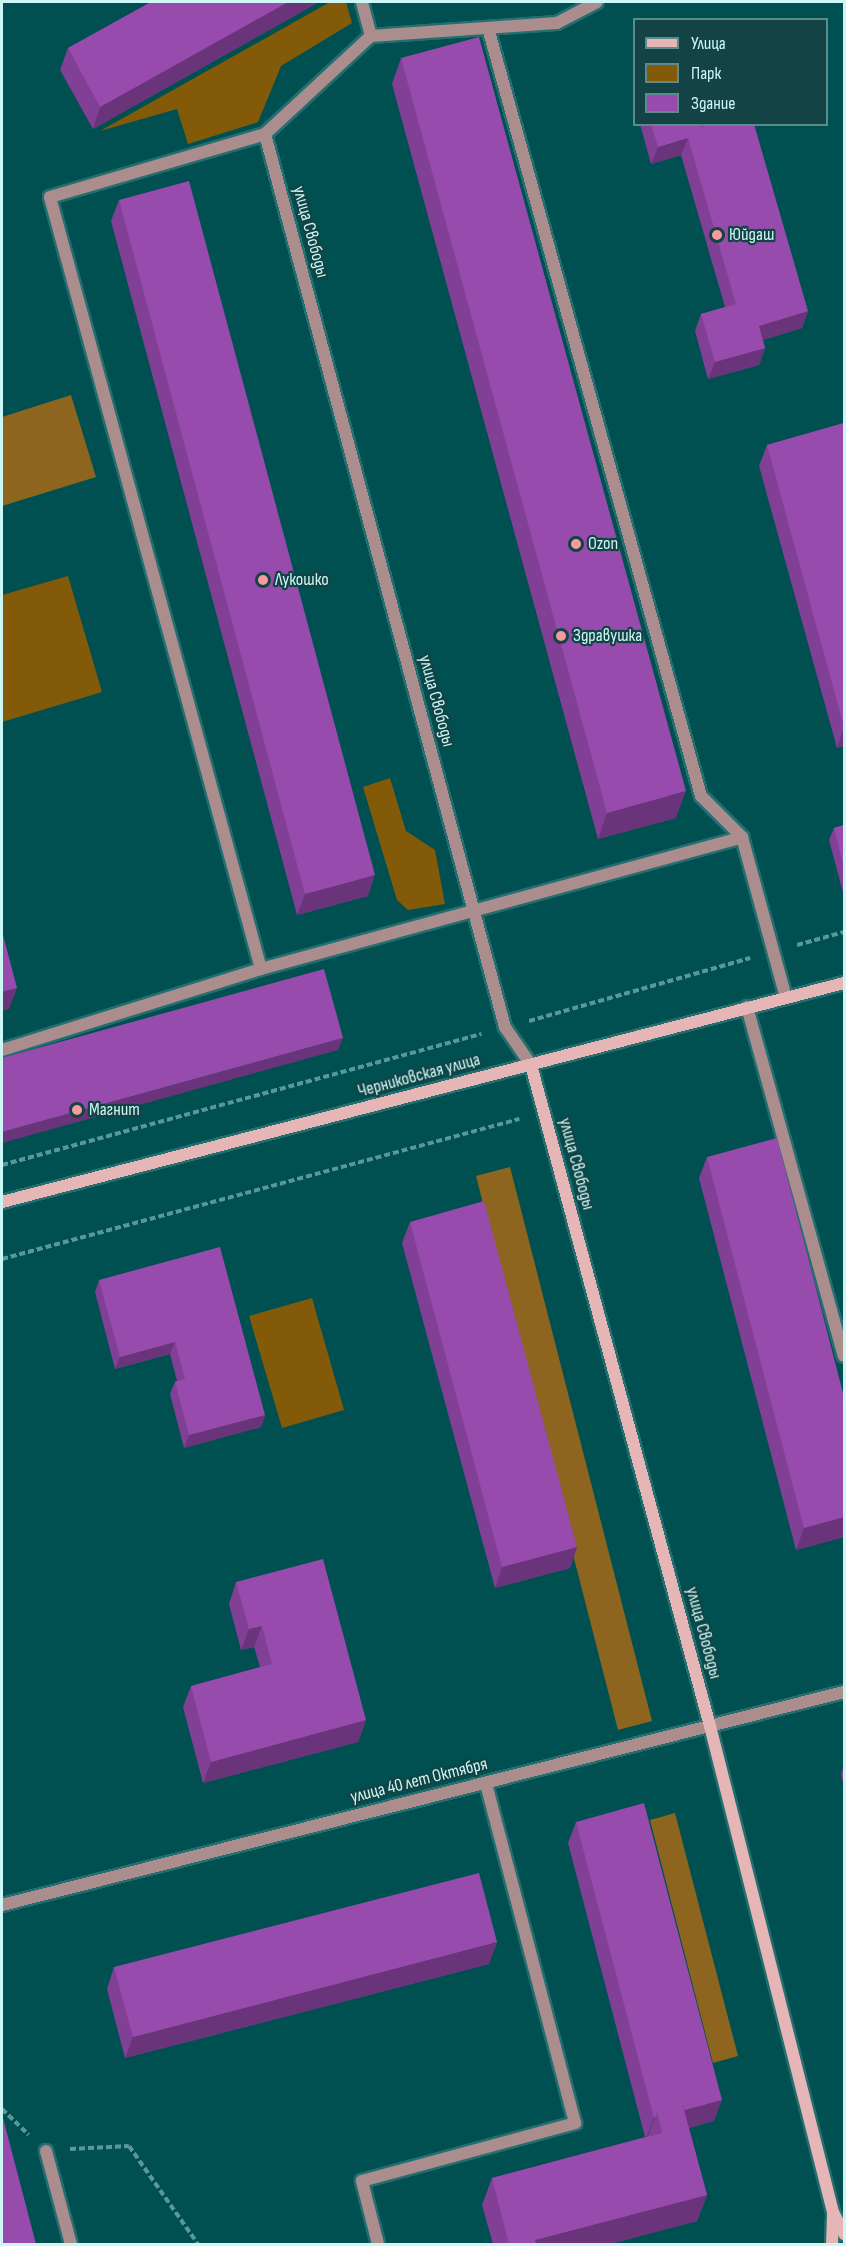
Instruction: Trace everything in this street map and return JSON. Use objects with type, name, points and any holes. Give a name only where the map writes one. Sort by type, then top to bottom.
[{"type":"street","points":[[362,2],[371,36]]},
{"type":"street","points":[[261,969],[50,197],[264,134],[371,36],[557,23],[597,2]]},
{"type":"street","points":[[488,28],[701,796],[742,837],[786,998]]},
{"type":"street","name":"улица Свободы","points":[[264,134],[505,1028],[531,1065],[710,1726],[833,2212],[844,2234]]},
{"type":"street","points":[[2,1050],[261,969],[742,837]]},
{"type":"street","name":"Черниковская улица","points":[[2,1202],[844,983]]},
{"type":"street","points":[[747,1007],[844,1356]]},
{"type":"street","name":"улица 40 лет Октября","points":[[2,1905],[844,1692]]},
{"type":"street","points":[[378,2244],[362,2181],[575,2123],[486,1783]]},
{"type":"street","points":[[46,2151],[72,2244]]},
{"type":"street","name":"улица Свободы","points":[[832,2244],[833,2212]]},
{"type":"path","points":[[2,1165],[505,1028],[844,932]]},
{"type":"path","points":[[2,1259],[543,1113]]},
{"type":"path","points":[[2,2109],[46,2151],[129,2146],[198,2244]]},
{"type":"green space","points":[[330,2],[346,2],[352,23],[281,66],[258,122],[188,144],[177,109],[100,131]]},
{"type":"green space","points":[[68,576],[102,692],[2,722],[2,595]]},
{"type":"green space","points":[[390,778],[406,831],[435,850],[445,904],[408,910],[397,900],[363,787]]},
{"type":"green space","points":[[312,1298],[344,1410],[282,1428],[249,1316]]},
{"type":"shaded area","points":[[71,395],[96,477],[2,506],[2,417]]},
{"type":"shaded area","points":[[510,1167],[652,1721],[618,1730],[476,1176]]},
{"type":"shaded area","points":[[675,1813],[738,2056],[713,2063],[650,1820]]},
{"type":"building","points":[[151,2],[288,2],[100,107],[68,48]]},
{"type":"building","points":[[479,37],[686,791],[607,813],[401,58]]},
{"type":"building","points":[[652,126],[755,126],[808,311],[759,326],[765,348],[715,362],[701,314],[736,304],[688,138],[658,147]]},
{"type":"building","points":[[189,181],[375,875],[305,894],[119,200]]},
{"type":"building","points":[[844,423],[844,727],[767,445]]},
{"type":"building","points":[[844,825],[844,868],[834,828]]},
{"type":"building","points":[[2,931],[17,988],[2,992]]},
{"type":"building","points":[[324,969],[343,1038],[2,1132],[2,1058]]},
{"type":"building","points":[[777,1138],[844,1397],[844,1517],[804,1528],[707,1157]]},
{"type":"building","points":[[484,1201],[577,1547],[502,1567],[410,1222]]},
{"type":"building","points":[[220,1247],[265,1415],[189,1435],[175,1382],[185,1379],[175,1342],[120,1357],[99,1280]]},
{"type":"building","points":[[323,1559],[366,1720],[211,1762],[191,1686],[272,1664],[262,1626],[249,1629],[236,1582]]},
{"type":"building","points":[[644,1803],[722,2100],[685,2110],[683,2106],[657,2112],[655,2118],[576,1822]]},
{"type":"building","points":[[479,1873],[497,1942],[133,2037],[114,1967]]},
{"type":"building","points":[[683,2106],[707,2195],[535,2240],[536,2244],[509,2244],[492,2178],[662,2133],[657,2112]]},
{"type":"building","points":[[3,2118],[36,2244],[2,2244]]},
{"type":"place","name":"Юйдаш","points":[[717,235]]},
{"type":"place","name":"Ozon","points":[[576,544]]},
{"type":"place","name":"Лукошко","points":[[263,580]]},
{"type":"place","name":"Здравушка","points":[[561,636]]},
{"type":"place","name":"Магнит","points":[[77,1110]]}]
